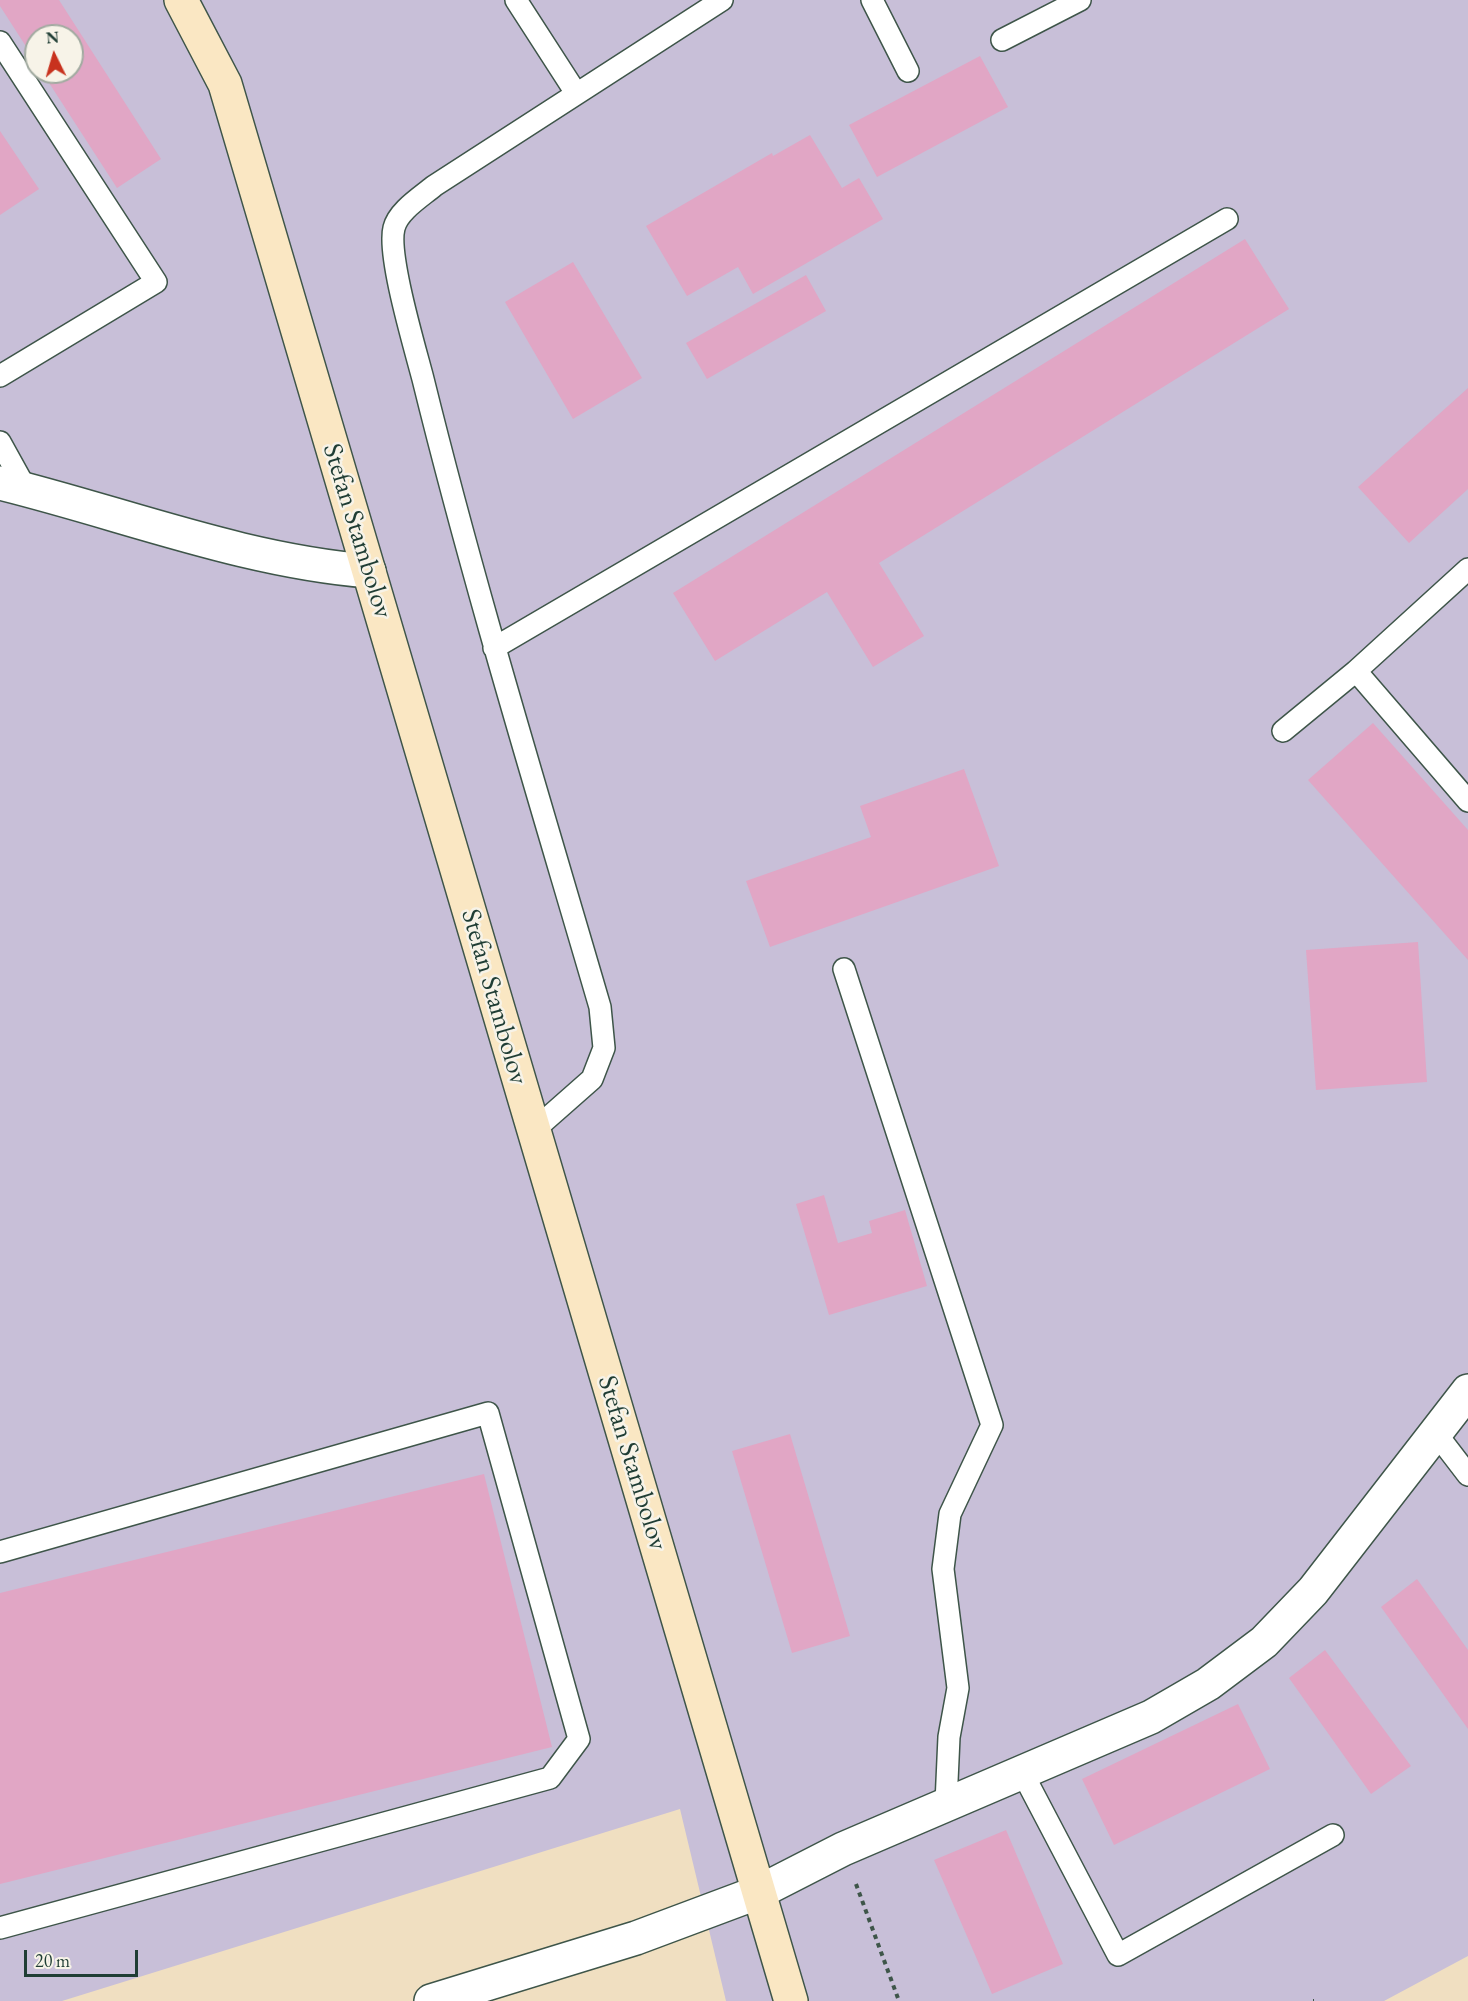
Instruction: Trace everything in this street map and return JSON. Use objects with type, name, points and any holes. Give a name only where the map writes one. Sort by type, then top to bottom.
[{"type":"street","name":"Stefan Stambolov","points":[[181,0],[225,84],[791,2001]]},
{"type":"street","points":[[13,486],[269,557],[319,567],[369,571]]},
{"type":"street","points":[[431,2001],[636,1938],[759,1892],[843,1849],[946,1803],[1151,1717],[1208,1684],[1264,1642],[1313,1591],[1468,1391]]},
{"type":"lane","points":[[516,0],[576,93]]},
{"type":"lane","points":[[533,1131],[592,1078],[604,1048],[600,1007],[494,648],[445,467],[406,308],[394,248],[394,227],[408,207],[434,186],[722,0]]},
{"type":"lane","points":[[872,0],[908,71]]},
{"type":"lane","points":[[1002,40],[1080,0]]},
{"type":"lane","points":[[0,42],[156,282],[0,376]]},
{"type":"lane","points":[[494,648],[1227,219]]},
{"type":"lane","points":[[0,442],[13,486]]},
{"type":"lane","points":[[1283,731],[1356,671],[1468,569]]},
{"type":"lane","points":[[1356,671],[1468,801]]},
{"type":"lane","points":[[844,969],[992,1425],[950,1514],[944,1558],[943,1569],[958,1688],[949,1737],[946,1803]]},
{"type":"lane","points":[[0,1552],[488,1413],[579,1739],[550,1778],[0,1928]]},
{"type":"lane","points":[[1435,1432],[1468,1475]]},
{"type":"lane","points":[[1022,1772],[1118,1955],[1333,1835]]},
{"type":"path","points":[[843,1849],[899,2001]]},
{"type":"shaded area","points":[[0,0],[1468,0],[1468,1956],[1384,2001],[726,2001],[680,1809],[62,2001],[0,2001]]},
{"type":"building","points":[[0,0],[59,0],[74,24],[24,24],[24,43],[0,6]]},
{"type":"building","points":[[84,39],[161,159],[117,188],[50,84],[84,84]]},
{"type":"building","points":[[980,56],[1008,107],[877,177],[849,125]]},
{"type":"building","points":[[0,131],[39,189],[0,215]]},
{"type":"building","points":[[810,135],[842,188],[859,178],[883,219],[753,294],[738,267],[687,296],[646,226],[772,153],[773,156]]},
{"type":"building","points":[[1245,239],[1289,309],[879,563],[924,636],[873,667],[827,592],[715,661],[673,593]]},
{"type":"building","points":[[573,262],[642,378],[573,419],[505,302]]},
{"type":"building","points":[[806,275],[826,311],[707,379],[686,343]]},
{"type":"building","points":[[1468,388],[1468,489],[1409,543],[1358,487]]},
{"type":"building","points":[[1373,723],[1468,830],[1468,960],[1308,780]]},
{"type":"building","points":[[964,769],[999,866],[770,947],[746,881],[871,837],[860,806]]},
{"type":"building","points":[[1418,942],[1427,1082],[1316,1090],[1306,950]]},
{"type":"building","points":[[824,1195],[838,1243],[872,1233],[869,1221],[905,1210],[927,1286],[829,1315],[796,1204]]},
{"type":"building","points":[[790,1434],[850,1636],[792,1653],[732,1451]]},
{"type":"building","points":[[484,1474],[552,1747],[0,1884],[0,1593]]},
{"type":"building","points":[[1417,1579],[1468,1650],[1468,1729],[1381,1607]]},
{"type":"building","points":[[1325,1650],[1411,1766],[1371,1794],[1289,1678]]},
{"type":"building","points":[[1238,1704],[1270,1769],[1114,1845],[1082,1779]]},
{"type":"building","points":[[1006,1830],[1063,1964],[992,1994],[934,1860]]}]
